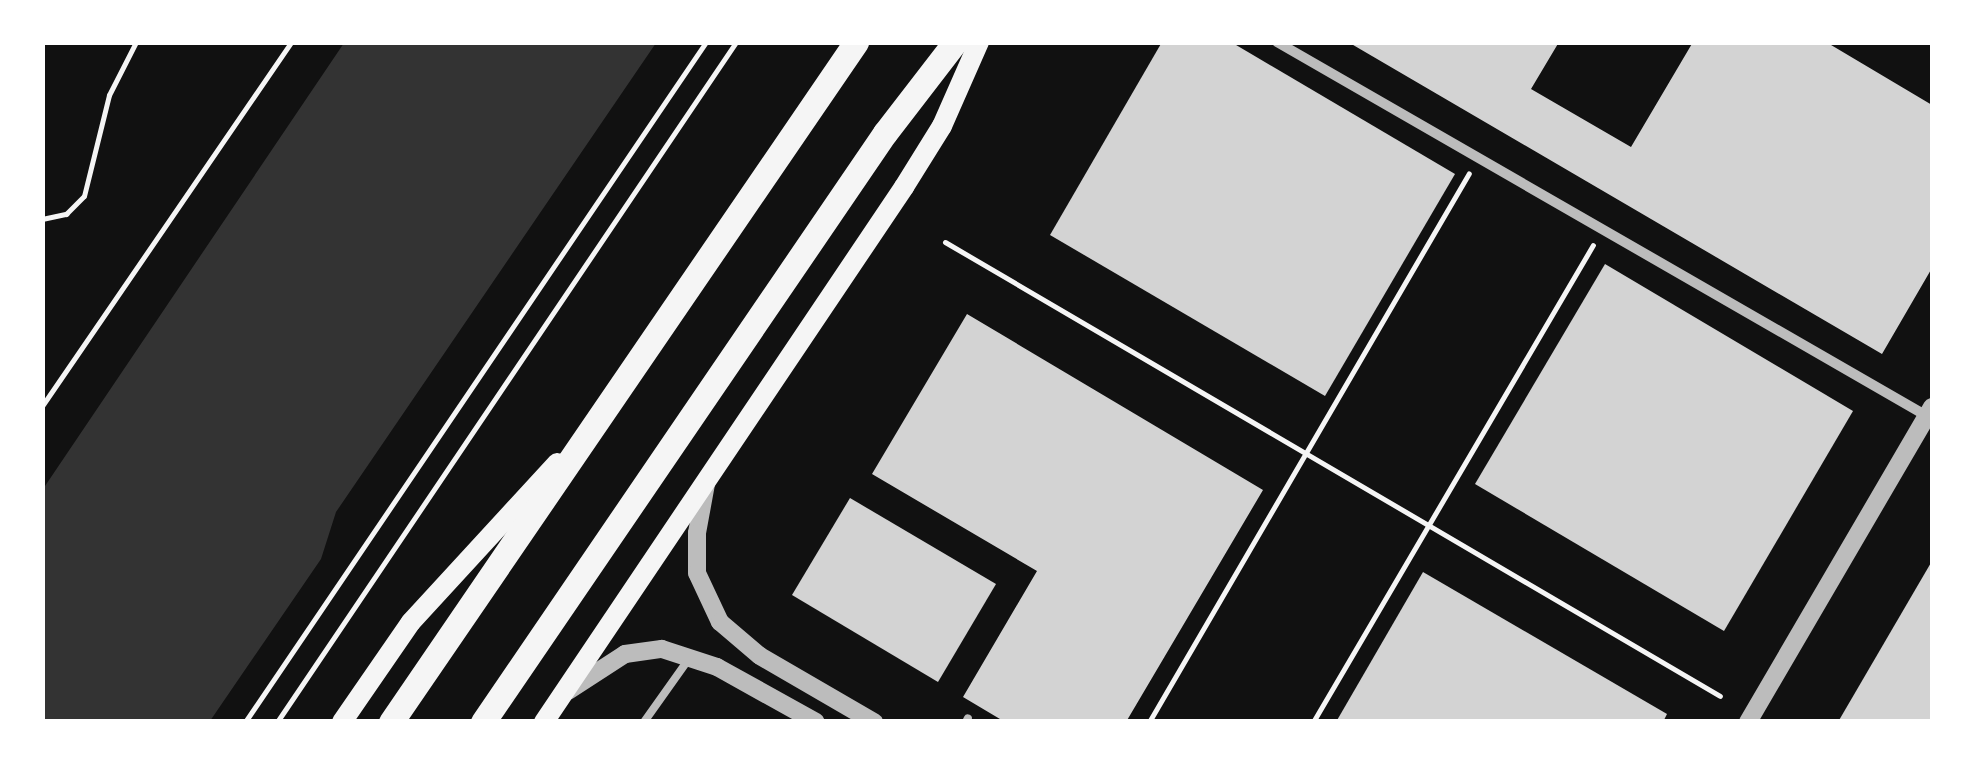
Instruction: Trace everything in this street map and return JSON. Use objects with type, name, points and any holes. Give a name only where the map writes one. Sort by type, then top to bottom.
[{"type":"main road","points":[[391,722],[856,42]]},
{"type":"main road","points":[[483,722],[885,133],[955,42]]},
{"type":"main road","points":[[544,722],[924,156],[979,42]]},
{"type":"main road","points":[[342,722],[411,622],[610,401]]},
{"type":"street","points":[[1276,42],[1930,411],[1748,722]]},
{"type":"street","points":[[706,484],[696,573],[720,622],[760,656],[874,722]]},
{"type":"street","points":[[560,698],[625,654],[644,648],[690,656],[816,722]]},
{"type":"lane","points":[[644,722],[690,656]]},
{"type":"path","points":[[42,220],[66,214],[84,196],[109,95],[136,42]]},
{"type":"path","points":[[42,406],[290,42]]},
{"type":"path","points":[[244,722],[706,42]]},
{"type":"path","points":[[277,722],[736,42]]},
{"type":"path","points":[[1149,722],[1478,158]]},
{"type":"path","points":[[1313,722],[1602,229]]},
{"type":"path","points":[[944,242],[1720,696]]},
{"type":"shaded area","points":[[344,43],[656,43],[336,512],[321,559],[210,721],[43,721],[43,489]]},
{"type":"building","points":[[1162,42],[1231,42],[1455,174],[1325,396],[1050,235]]},
{"type":"building","points":[[1348,42],[1559,42],[1531,89],[1631,147],[1693,42],[1826,42],[1932,105],[1932,268],[1882,354]]},
{"type":"building","points":[[1605,264],[1853,411],[1724,631],[1475,484]]},
{"type":"building","points":[[967,314],[1263,490],[1126,722],[1005,722],[963,697],[1037,571],[872,474]]},
{"type":"building","points":[[850,498],[996,584],[938,682],[792,595]]},
{"type":"building","points":[[1932,561],[1932,722],[1838,722]]},
{"type":"building","points":[[1423,572],[1667,714],[1663,722],[1336,722]]}]
